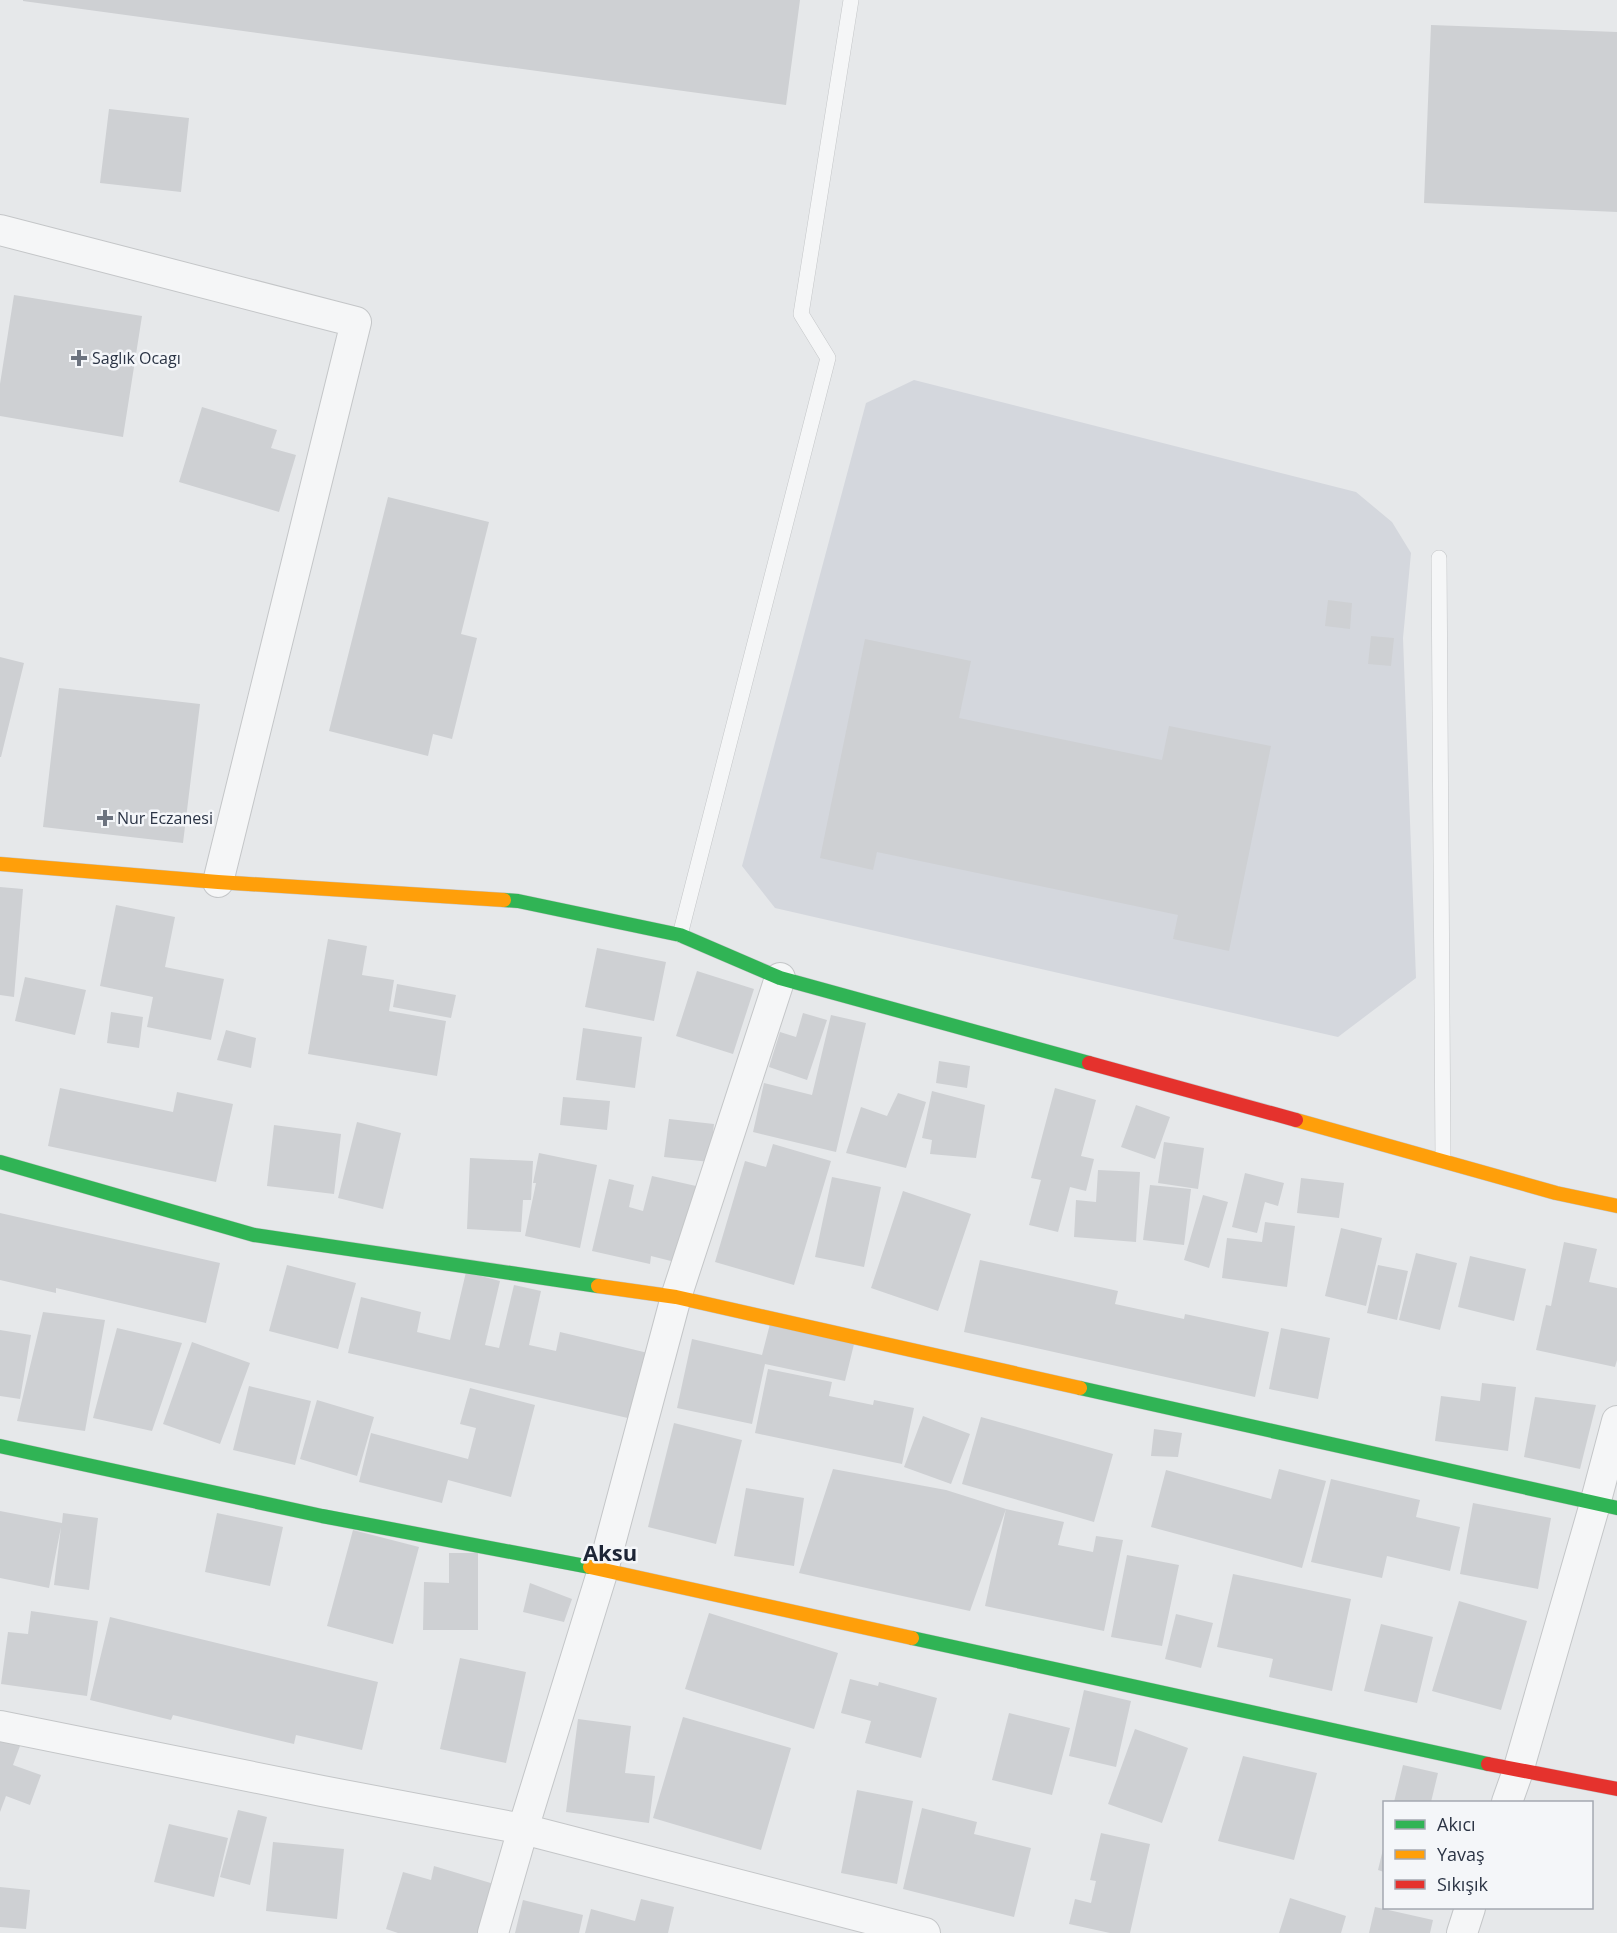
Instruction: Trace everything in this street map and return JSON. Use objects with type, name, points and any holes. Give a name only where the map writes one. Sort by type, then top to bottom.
[{"type":"street","points":[[1,226],[356,322],[219,882]]},
{"type":"street","points":[[0,864],[219,882],[518,901],[680,935],[780,978],[1556,1193],[1617,1206]]},
{"type":"street","points":[[493,1933],[603,1570],[676,1297],[780,978]]},
{"type":"street","points":[[0,1162],[254,1235],[676,1297],[1606,1506]]},
{"type":"street","points":[[1508,1801],[1606,1506],[1617,1421]]},
{"type":"street","points":[[0,1446],[322,1516],[603,1570],[1518,1771],[1617,1789]]},
{"type":"street","points":[[0,1726],[524,1829],[926,1933]]},
{"type":"street","points":[[1461,1933],[1470,1909]]},
{"type":"lane","points":[[680,935],[828,358],[801,314],[851,0]]},
{"type":"lane","points":[[1438,558],[1443,1160]]},
{"type":"shaded area","points":[[914,380],[1356,492],[1392,522],[1411,553],[1403,638],[1416,978],[1338,1037],[775,908],[742,866],[866,403]]},
{"type":"building","points":[[23,0],[800,0],[786,105]]},
{"type":"building","points":[[1431,25],[1617,32],[1617,212],[1424,203]]},
{"type":"building","points":[[109,109],[189,118],[181,192],[100,183]]},
{"type":"building","points":[[14,295],[142,316],[123,437],[0,416],[0,384]]},
{"type":"building","points":[[202,407],[277,430],[271,448],[296,455],[279,512],[179,482]]},
{"type":"building","points":[[388,497],[489,522],[461,634],[477,638],[452,739],[433,734],[428,756],[329,731]]},
{"type":"building","points":[[1328,600],[1352,603],[1350,629],[1325,626]]},
{"type":"building","points":[[1371,636],[1394,638],[1391,666],[1368,664]]},
{"type":"building","points":[[865,639],[971,661],[959,718],[1162,760],[1169,726],[1271,746],[1229,951],[1173,939],[1178,915],[877,852],[873,870],[820,858]]},
{"type":"building","points":[[0,657],[24,663],[1,757],[0,757]]},
{"type":"building","points":[[59,688],[200,704],[183,843],[43,827]]},
{"type":"building","points":[[0,887],[23,889],[14,997],[0,995]]},
{"type":"building","points":[[116,905],[175,917],[165,967],[224,979],[211,1040],[147,1027],[153,997],[100,986]]},
{"type":"building","points":[[328,939],[367,946],[362,975],[394,980],[389,1011],[446,1021],[437,1076],[308,1054]]},
{"type":"building","points":[[597,948],[666,962],[654,1021],[585,1007]]},
{"type":"building","points":[[697,971],[754,989],[733,1054],[676,1036]]},
{"type":"building","points":[[25,977],[86,990],[75,1035],[15,1021]]},
{"type":"building","points":[[397,984],[456,995],[451,1018],[393,1007]]},
{"type":"building","points":[[111,1012],[143,1017],[139,1048],[107,1043]]},
{"type":"building","points":[[803,1013],[827,1020],[807,1080],[769,1067],[780,1032],[796,1037]]},
{"type":"building","points":[[831,1015],[866,1023],[836,1152],[753,1132],[764,1083],[812,1095]]},
{"type":"building","points":[[583,1028],[642,1037],[635,1088],[576,1080]]},
{"type":"building","points":[[226,1030],[256,1038],[251,1068],[217,1060]]},
{"type":"building","points":[[939,1061],[970,1066],[967,1088],[936,1083]]},
{"type":"building","points":[[60,1088],[173,1112],[177,1092],[233,1104],[216,1182],[48,1146]]},
{"type":"building","points":[[1055,1088],[1096,1100],[1081,1156],[1094,1159],[1086,1191],[1070,1187],[1058,1232],[1029,1225],[1041,1180],[1031,1178]]},
{"type":"building","points":[[932,1091],[985,1105],[976,1158],[930,1154],[932,1140],[922,1138]]},
{"type":"building","points":[[898,1093],[926,1102],[906,1168],[846,1153],[861,1107],[887,1116]]},
{"type":"building","points":[[563,1097],[610,1101],[607,1130],[560,1125]]},
{"type":"building","points":[[1136,1105],[1170,1117],[1155,1159],[1121,1147]]},
{"type":"building","points":[[669,1119],[714,1124],[710,1162],[664,1157]]},
{"type":"building","points":[[357,1122],[401,1133],[383,1209],[338,1198]]},
{"type":"building","points":[[274,1125],[341,1134],[334,1194],[267,1186]]},
{"type":"building","points":[[1164,1142],[1204,1148],[1198,1189],[1158,1183]]},
{"type":"building","points":[[773,1144],[831,1161],[794,1285],[715,1262],[745,1161],[766,1167]]},
{"type":"building","points":[[539,1153],[597,1165],[580,1248],[525,1236],[536,1183],[533,1183]]},
{"type":"building","points":[[470,1158],[533,1161],[531,1200],[523,1200],[521,1232],[467,1229]]},
{"type":"building","points":[[1098,1170],[1140,1172],[1136,1242],[1074,1237],[1076,1200],[1096,1202]]},
{"type":"building","points":[[1245,1173],[1284,1183],[1278,1206],[1265,1202],[1257,1233],[1232,1227]]},
{"type":"building","points":[[652,1176],[696,1186],[679,1263],[651,1256],[650,1264],[592,1251],[609,1179],[634,1185],[629,1207],[643,1211]]},
{"type":"building","points":[[832,1177],[881,1187],[864,1267],[815,1257]]},
{"type":"building","points":[[1301,1178],[1344,1183],[1339,1218],[1297,1213]]},
{"type":"building","points":[[1150,1185],[1191,1189],[1184,1245],[1143,1240]]},
{"type":"building","points":[[903,1191],[971,1214],[938,1311],[871,1288]]},
{"type":"building","points":[[1203,1195],[1228,1202],[1209,1268],[1184,1260]]},
{"type":"building","points":[[0,1213],[220,1263],[206,1323],[56,1288],[56,1293],[0,1280]]},
{"type":"building","points":[[1265,1222],[1295,1226],[1287,1287],[1222,1278],[1227,1238],[1262,1242]]},
{"type":"building","points":[[1341,1228],[1382,1238],[1366,1306],[1325,1296]]},
{"type":"building","points":[[1564,1242],[1597,1249],[1589,1282],[1617,1288],[1617,1360],[1615,1367],[1536,1350],[1546,1305],[1551,1306]]},
{"type":"building","points":[[1416,1253],[1457,1263],[1440,1330],[1399,1320]]},
{"type":"building","points":[[1470,1256],[1526,1269],[1514,1321],[1458,1307]]},
{"type":"building","points":[[980,1260],[1118,1291],[1115,1304],[1184,1319],[1185,1314],[1269,1332],[1255,1397],[964,1332]]},
{"type":"building","points":[[287,1265],[356,1283],[338,1349],[269,1331]]},
{"type":"building","points":[[1378,1265],[1408,1271],[1397,1320],[1367,1313]]},
{"type":"building","points":[[466,1272],[500,1281],[485,1345],[499,1348],[514,1285],[541,1291],[529,1345],[556,1351],[560,1332],[648,1353],[632,1419],[348,1353],[361,1297],[421,1312],[417,1332],[450,1340]]},
{"type":"building","points":[[43,1312],[105,1320],[85,1431],[17,1421]]},
{"type":"building","points":[[771,1320],[855,1340],[845,1381],[765,1364],[752,1424],[677,1408],[692,1339],[762,1355]]},
{"type":"building","points":[[117,1328],[182,1343],[152,1431],[93,1418]]},
{"type":"building","points":[[1281,1328],[1330,1338],[1318,1399],[1269,1389]]},
{"type":"building","points":[[0,1330],[31,1335],[20,1399],[0,1396]]},
{"type":"building","points":[[192,1342],[250,1363],[220,1444],[163,1424]]},
{"type":"building","points":[[768,1369],[832,1382],[829,1396],[873,1405],[874,1400],[914,1408],[902,1464],[755,1433]]},
{"type":"building","points":[[1482,1383],[1516,1387],[1508,1451],[1435,1441],[1441,1396],[1480,1401]]},
{"type":"building","points":[[249,1386],[311,1401],[295,1465],[233,1450]]},
{"type":"building","points":[[470,1388],[535,1405],[511,1497],[448,1480],[442,1503],[359,1482],[371,1433],[468,1459],[476,1428],[460,1424]]},
{"type":"building","points":[[1535,1397],[1596,1405],[1580,1469],[1524,1457]]},
{"type":"building","points":[[317,1400],[374,1417],[357,1476],[300,1459]]},
{"type":"building","points":[[923,1416],[970,1434],[951,1484],[904,1467]]},
{"type":"building","points":[[981,1417],[1113,1454],[1094,1522],[962,1484]]},
{"type":"building","points":[[674,1423],[742,1440],[716,1544],[648,1527]]},
{"type":"building","points":[[1154,1429],[1182,1433],[1178,1457],[1151,1456]]},
{"type":"building","points":[[833,1469],[946,1490],[1006,1509],[970,1611],[799,1573]]},
{"type":"building","points":[[1279,1469],[1326,1481],[1302,1568],[1151,1527],[1166,1470],[1271,1499]]},
{"type":"building","points":[[1331,1479],[1420,1500],[1416,1517],[1460,1527],[1450,1571],[1387,1556],[1382,1578],[1311,1562]]},
{"type":"building","points":[[746,1488],[804,1498],[794,1566],[734,1556]]},
{"type":"building","points":[[1473,1503],[1551,1518],[1538,1589],[1460,1574]]},
{"type":"building","points":[[1006,1509],[1064,1522],[1058,1545],[1093,1552],[1096,1536],[1123,1540],[1104,1631],[985,1606]]},
{"type":"building","points":[[0,1511],[62,1523],[63,1513],[98,1518],[89,1590],[54,1585],[61,1527],[49,1588],[0,1578]]},
{"type":"building","points":[[217,1513],[283,1527],[270,1586],[205,1572]]},
{"type":"building","points":[[353,1530],[419,1547],[393,1644],[327,1626]]},
{"type":"building","points":[[449,1553],[478,1553],[478,1630],[423,1630],[424,1582],[449,1583]]},
{"type":"building","points":[[1127,1555],[1179,1565],[1162,1646],[1111,1637]]},
{"type":"building","points":[[1233,1574],[1351,1599],[1332,1691],[1269,1677],[1273,1659],[1217,1647]]},
{"type":"building","points":[[530,1583],[572,1599],[564,1622],[523,1612]]},
{"type":"building","points":[[1459,1601],[1527,1621],[1501,1710],[1432,1691]]},
{"type":"building","points":[[31,1611],[98,1621],[87,1696],[1,1684],[8,1632],[28,1634]]},
{"type":"building","points":[[709,1613],[838,1653],[814,1729],[685,1689]]},
{"type":"building","points":[[1176,1614],[1213,1623],[1201,1668],[1165,1659]]},
{"type":"building","points":[[110,1617],[378,1682],[362,1750],[296,1735],[294,1744],[173,1715],[171,1720],[90,1700]]},
{"type":"building","points":[[1381,1624],[1433,1637],[1417,1703],[1364,1691]]},
{"type":"building","points":[[460,1658],[526,1672],[506,1763],[440,1749]]},
{"type":"building","points":[[850,1679],[878,1686],[879,1682],[937,1698],[921,1758],[865,1743],[871,1721],[841,1713]]},
{"type":"building","points":[[1084,1690],[1131,1701],[1116,1767],[1069,1756]]},
{"type":"building","points":[[1009,1713],[1070,1728],[1052,1795],[992,1780]]},
{"type":"building","points":[[683,1717],[791,1748],[761,1850],[653,1818]]},
{"type":"building","points":[[578,1719],[631,1726],[625,1773],[655,1776],[649,1823],[566,1812]]},
{"type":"building","points":[[1135,1729],[1188,1748],[1162,1823],[1108,1804]]},
{"type":"building","points":[[0,1739],[20,1746],[13,1765],[41,1775],[30,1805],[6,1796],[0,1812]]},
{"type":"building","points":[[1243,1756],[1317,1773],[1294,1860],[1218,1841]]},
{"type":"building","points":[[1403,1765],[1438,1773],[1431,1801],[1394,1801]]},
{"type":"building","points":[[857,1790],[913,1801],[897,1884],[841,1873]]},
{"type":"building","points":[[922,1808],[977,1822],[974,1834],[1031,1848],[1014,1917],[903,1889]]},
{"type":"building","points":[[238,1810],[267,1817],[250,1885],[220,1877]]},
{"type":"building","points":[[169,1824],[228,1838],[214,1897],[154,1882]]},
{"type":"building","points":[[1101,1833],[1150,1844],[1130,1933],[1110,1933],[1069,1924],[1075,1899],[1091,1903],[1096,1881],[1090,1880]]},
{"type":"building","points":[[273,1842],[344,1849],[337,1919],[266,1911]]},
{"type":"building","points":[[1383,1849],[1383,1872],[1378,1870]]},
{"type":"building","points":[[434,1866],[494,1884],[479,1933],[398,1933],[386,1929],[403,1872],[431,1880]]},
{"type":"building","points":[[0,1887],[30,1890],[26,1929],[0,1927]]},
{"type":"building","points":[[1290,1898],[1346,1916],[1341,1933],[1279,1933]]},
{"type":"building","points":[[641,1899],[674,1907],[668,1933],[585,1933],[591,1909],[635,1921]]},
{"type":"building","points":[[523,1900],[583,1915],[579,1933],[515,1933]]},
{"type":"building","points":[[1375,1907],[1433,1920],[1430,1933],[1369,1933]]},
{"type":"traffic: fast","points":[[504,900],[680,935],[780,978],[1089,1063]]},
{"type":"traffic: fast","points":[[0,1162],[254,1235],[598,1286]]},
{"type":"traffic: fast","points":[[1080,1388],[1617,1508]]},
{"type":"traffic: fast","points":[[0,1446],[322,1516],[590,1567]]},
{"type":"traffic: fast","points":[[912,1638],[1488,1764]]},
{"type":"traffic: slow","points":[[0,864],[218,882],[504,900]]},
{"type":"traffic: slow","points":[[1296,1120],[1556,1193],[1617,1206]]},
{"type":"traffic: slow","points":[[598,1286],[676,1297],[1080,1388]]},
{"type":"traffic: slow","points":[[590,1567],[912,1638]]},
{"type":"traffic: jam","points":[[1089,1063],[1296,1120]]},
{"type":"traffic: jam","points":[[1488,1764],[1617,1789]]},
{"type":"place","name":"Saglık Ocagı","points":[[79,358]]},
{"type":"place","name":"Nur Eczanesi","points":[[105,818]]},
{"type":"district","name":"Aksu","points":[[610,1553]]}]
